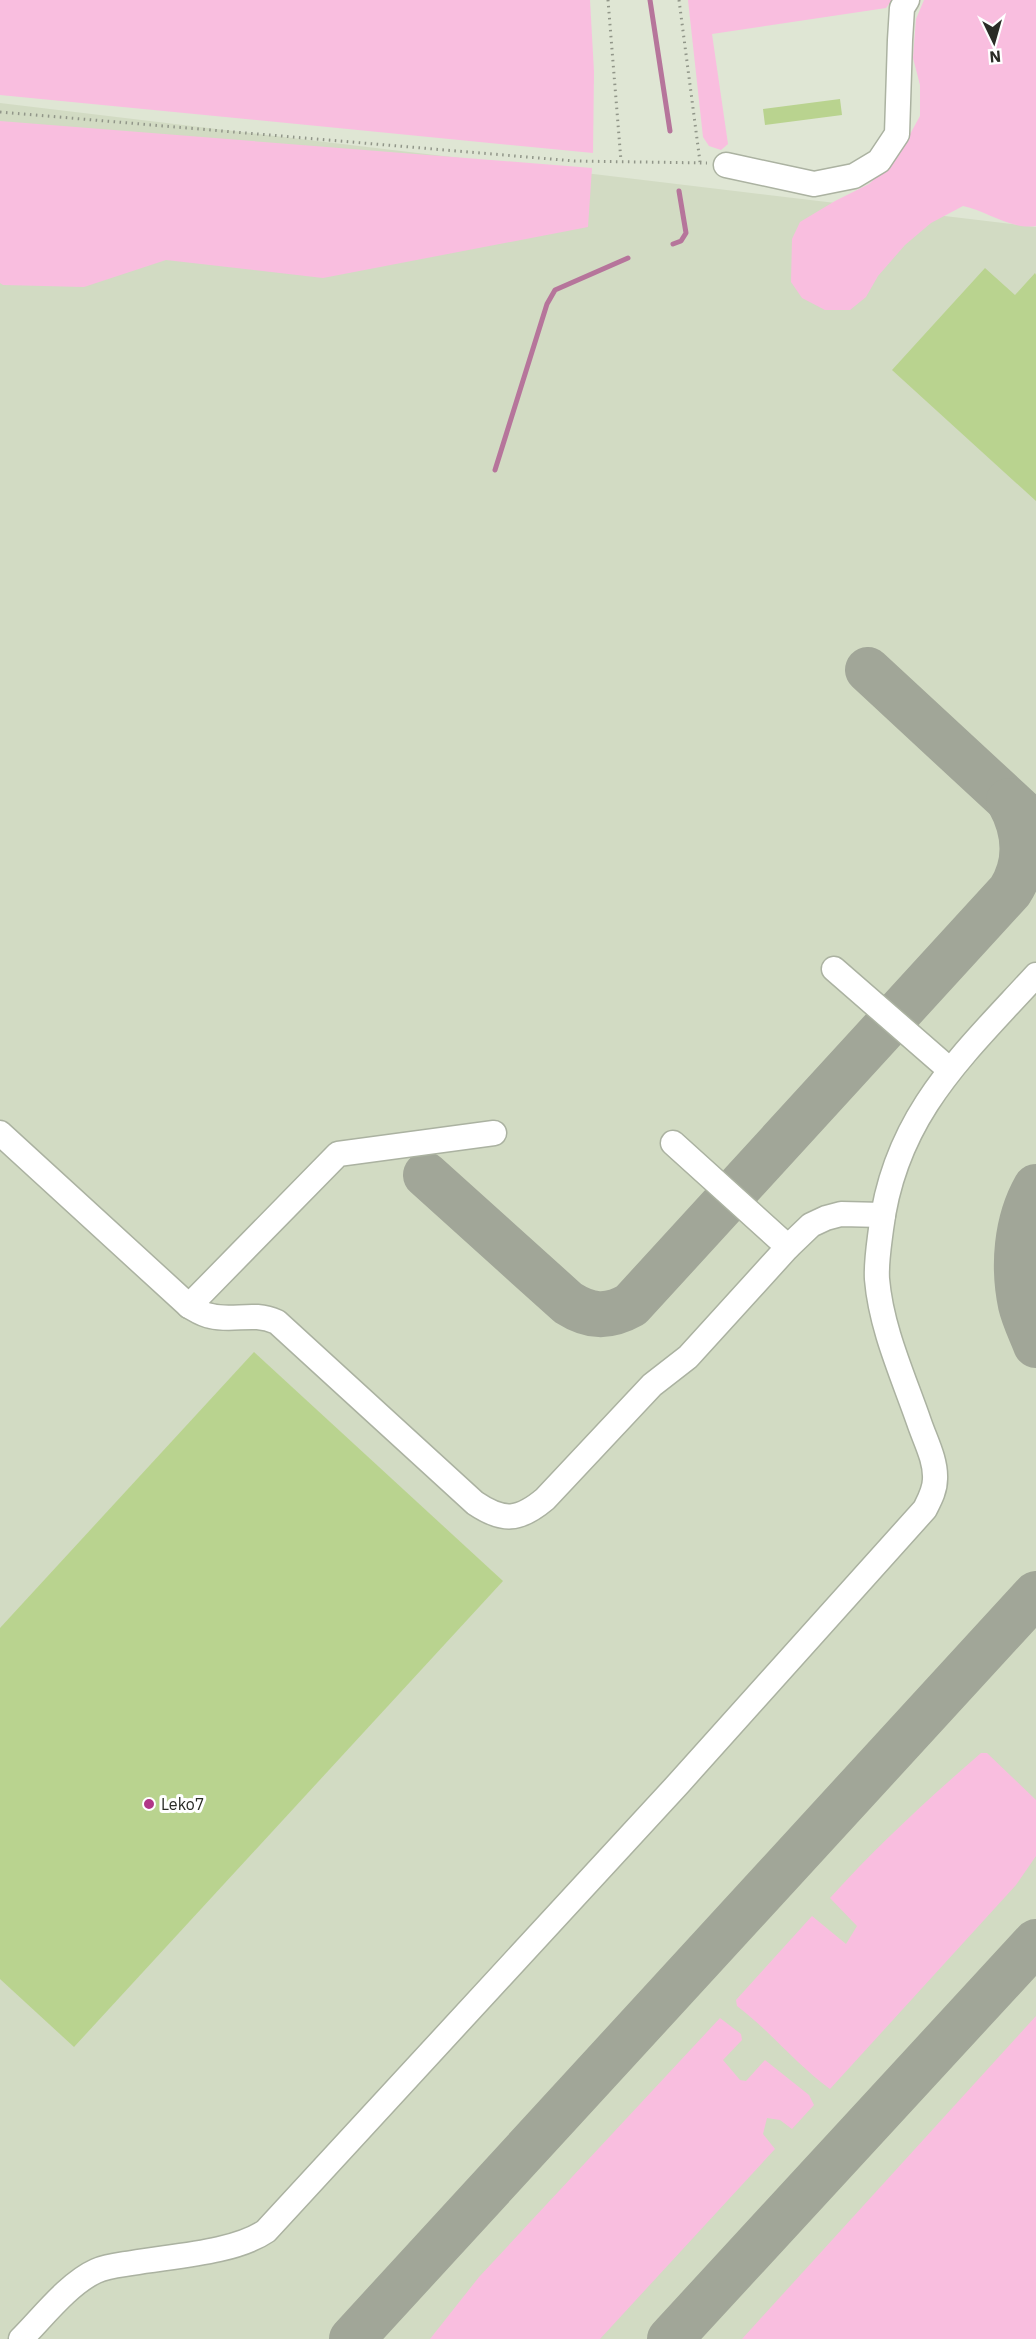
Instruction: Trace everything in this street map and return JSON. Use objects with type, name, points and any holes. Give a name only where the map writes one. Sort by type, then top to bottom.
[{"type":"lane","points":[[726,165],[814,184],[854,176],[879,161],[897,134],[902,8],[907,0]]},
{"type":"lane","points":[[834,969],[950,1070]]},
{"type":"lane","points":[[21,2339],[71,2289],[93,2272],[115,2266],[223,2248],[255,2238],[266,2231],[687,1774],[925,1509],[933,1493],[936,1477],[932,1457],[890,1342],[877,1278],[883,1215],[891,1176],[912,1127],[950,1070],[1036,975]]},
{"type":"lane","points":[[0,1133],[189,1306],[212,1317],[254,1315],[265,1316],[278,1322],[475,1503],[491,1514],[519,1516],[531,1511],[545,1499],[652,1385],[688,1357],[788,1247],[811,1225],[841,1214],[883,1215]]},
{"type":"lane","points":[[189,1306],[338,1154],[494,1133]]},
{"type":"lane","points":[[673,1143],[788,1247]]},
{"type":"path","points":[[608,0],[621,161]]},
{"type":"path","points":[[679,0],[700,162]]},
{"type":"path","points":[[0,112],[574,161],[700,162],[726,165]]},
{"type":"shaded area","points":[[0,0],[590,0],[594,72],[593,153],[0,95]]},
{"type":"shaded area","points":[[688,0],[892,0],[886,8],[712,34],[728,144],[721,150],[709,146],[703,137]]},
{"type":"shaded area","points":[[924,0],[1036,0],[1036,226],[1008,223],[963,206],[931,223],[905,245],[878,276],[866,297],[850,310],[825,310],[802,298],[791,282],[792,239],[800,222],[869,184],[898,156],[920,116],[920,85],[913,58],[916,19]]},
{"type":"shaded area","points":[[0,103],[1036,227],[1036,2339],[0,2339]]},
{"type":"shaded area","points":[[0,121],[592,168],[588,227],[323,278],[166,260],[84,287],[3,285],[0,283]]},
{"type":"shaded area","points":[[981,1753],[987,1753],[1036,1800],[1036,1856],[1016,1885],[830,2089],[737,2006],[736,2000],[812,1916],[846,1944],[857,1926],[830,1898],[903,1823]]},
{"type":"shaded area","points":[[1036,2016],[1036,2339],[742,2339]]},
{"type":"shaded area","points":[[720,2018],[741,2034],[742,2040],[723,2060],[740,2080],[746,2081],[765,2060],[809,2095],[814,2105],[792,2129],[780,2120],[767,2118],[763,2134],[775,2149],[600,2339],[430,2339],[479,2277]]},
{"type":"building","points":[[840,99],[842,115],[765,125],[763,109]]},
{"type":"building","points":[[985,268],[1015,295],[1035,273],[1036,275],[1036,501],[892,370]]},
{"type":"building","name":"Leko7","points":[[254,1352],[503,1581],[74,2047],[0,1979],[0,1628]]},
{"type":"waterway","points":[[650,0],[670,131]]},
{"type":"waterway","points":[[673,244],[681,241],[686,233],[679,191]]},
{"type":"waterway","points":[[495,470],[547,304],[555,290],[628,258]]},
{"type":"taxiway","points":[[868,670],[1031,821]]},
{"type":"taxiway","points":[[426,1175],[568,1303],[584,1311],[599,1314],[615,1312],[631,1305],[1010,891],[1020,868],[1023,846],[1019,823],[1009,801]]},
{"type":"taxiway","points":[[1036,1187],[1020,1230],[1017,1260],[1021,1305],[1036,1345]]},
{"type":"taxiway","points":[[352,2339],[1036,1594]]},
{"type":"taxiway","points":[[670,2339],[1036,1942]]},
{"type":"place","name":"Leko7","points":[[149,1804]]}]
